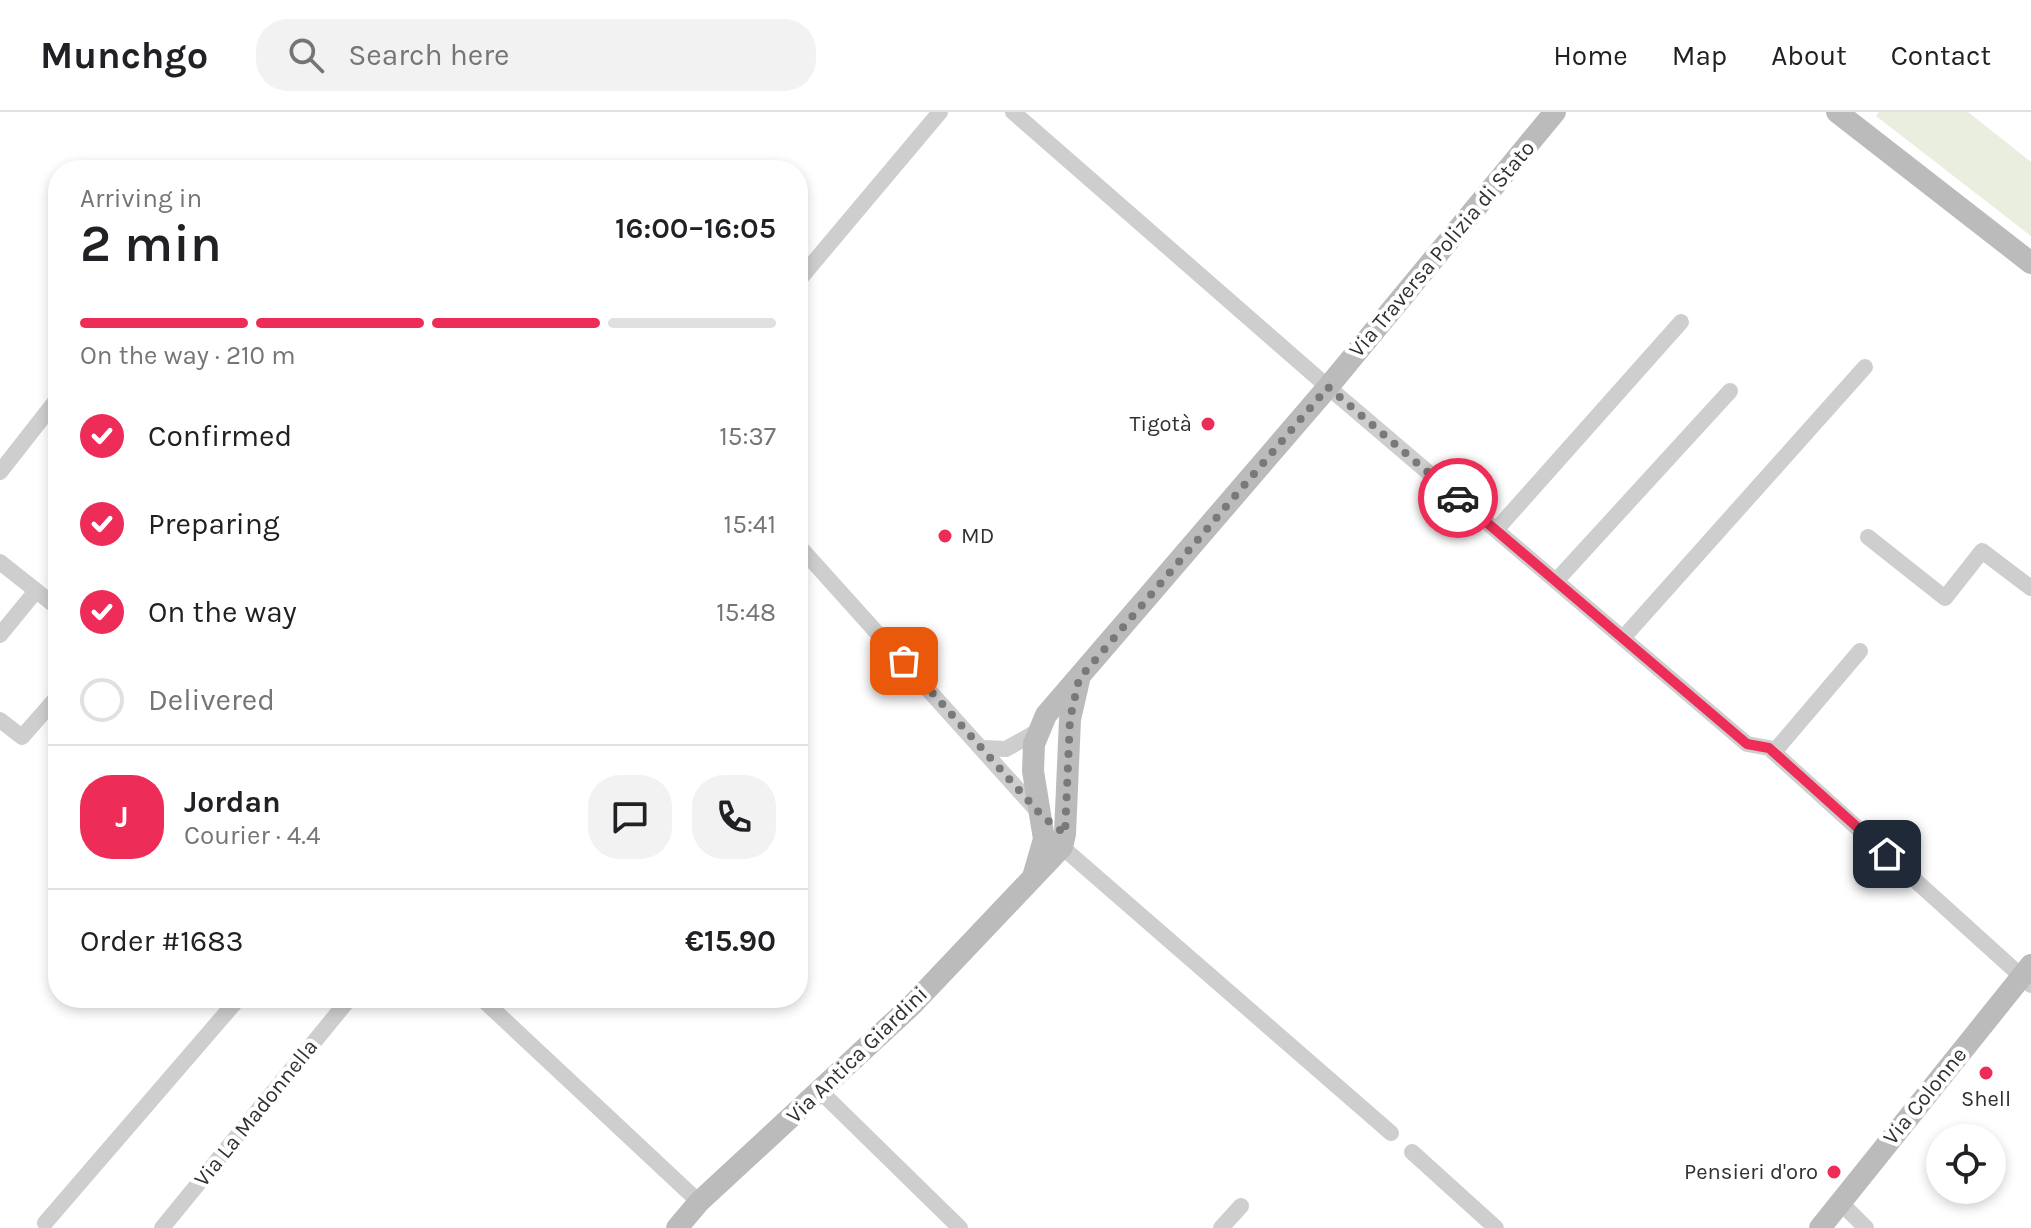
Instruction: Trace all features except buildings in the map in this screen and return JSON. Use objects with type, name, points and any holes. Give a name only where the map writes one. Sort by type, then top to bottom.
[{"type":"street","points":[[808,269],[940,112]]},
{"type":"street","points":[[1013,112],[1328,387],[1747,744],[1769,748],[1774,752],[2028,975]]},
{"type":"street","name":"Via Traversa Polizia di Stato","points":[[1079,679],[1328,387],[1555,112]]},
{"type":"street","points":[[1837,112],[2031,263]]},
{"type":"street","points":[[1496,530],[1681,322]]},
{"type":"street","points":[[1623,638],[1865,367]]},
{"type":"street","points":[[1556,581],[1730,391]]},
{"type":"street","points":[[0,472],[48,411]]},
{"type":"street","points":[[1868,537],[1945,598],[1982,551],[2031,588]]},
{"type":"street","points":[[808,556],[1064,841],[1391,1133]]},
{"type":"street","points":[[0,562],[48,600]]},
{"type":"street","points":[[0,635],[36,591]]},
{"type":"street","points":[[1774,752],[1860,651]]},
{"type":"street","points":[[1064,841],[1070,719],[1079,679]]},
{"type":"street","name":"Via Antica Giardini","points":[[1033,877],[1044,839],[1033,758],[1038,731],[1058,699],[1079,679]]},
{"type":"street","points":[[0,720],[22,737],[48,707]]},
{"type":"street","points":[[983,748],[1006,749],[1038,731],[1069,741]]},
{"type":"street","points":[[1037,793],[1052,797],[1068,793]]},
{"type":"street","name":"Via Antica Giardini","points":[[677,1228],[699,1202],[912,1005],[1064,841]]},
{"type":"street","name":"Via Colonne","points":[[1820,1228],[2028,975]]},
{"type":"street","points":[[45,1223],[230,1008]]},
{"type":"street","name":"Via La Madonnella","points":[[162,1228],[339,1008]]},
{"type":"street","points":[[492,1008],[699,1202]]},
{"type":"street","points":[[821,1092],[960,1228]]},
{"type":"street","points":[[1412,1152],[1496,1228]]},
{"type":"street","points":[[1840,1202],[1866,1228]]},
{"type":"street","points":[[1221,1228],[1241,1206]]},
{"type":"green space","points":[[1879,112],[1968,112],[2031,162],[2031,236],[1876,116]]},
{"type":"way so far","points":[[904,661],[1042,816],[1065,834],[1070,719],[1079,679],[1328,387],[1458,498]]},
{"type":"place","name":"Tigotà","points":[[1208,424]]},
{"type":"place","name":"MD","points":[[945,536]]},
{"type":"place","name":"Shell","points":[[1986,1073]]},
{"type":"place","name":"Pensieri d'oro","points":[[1834,1172]]},
{"type":"route","points":[[1458,498],[1747,744],[1769,748],[1887,854]]}]
